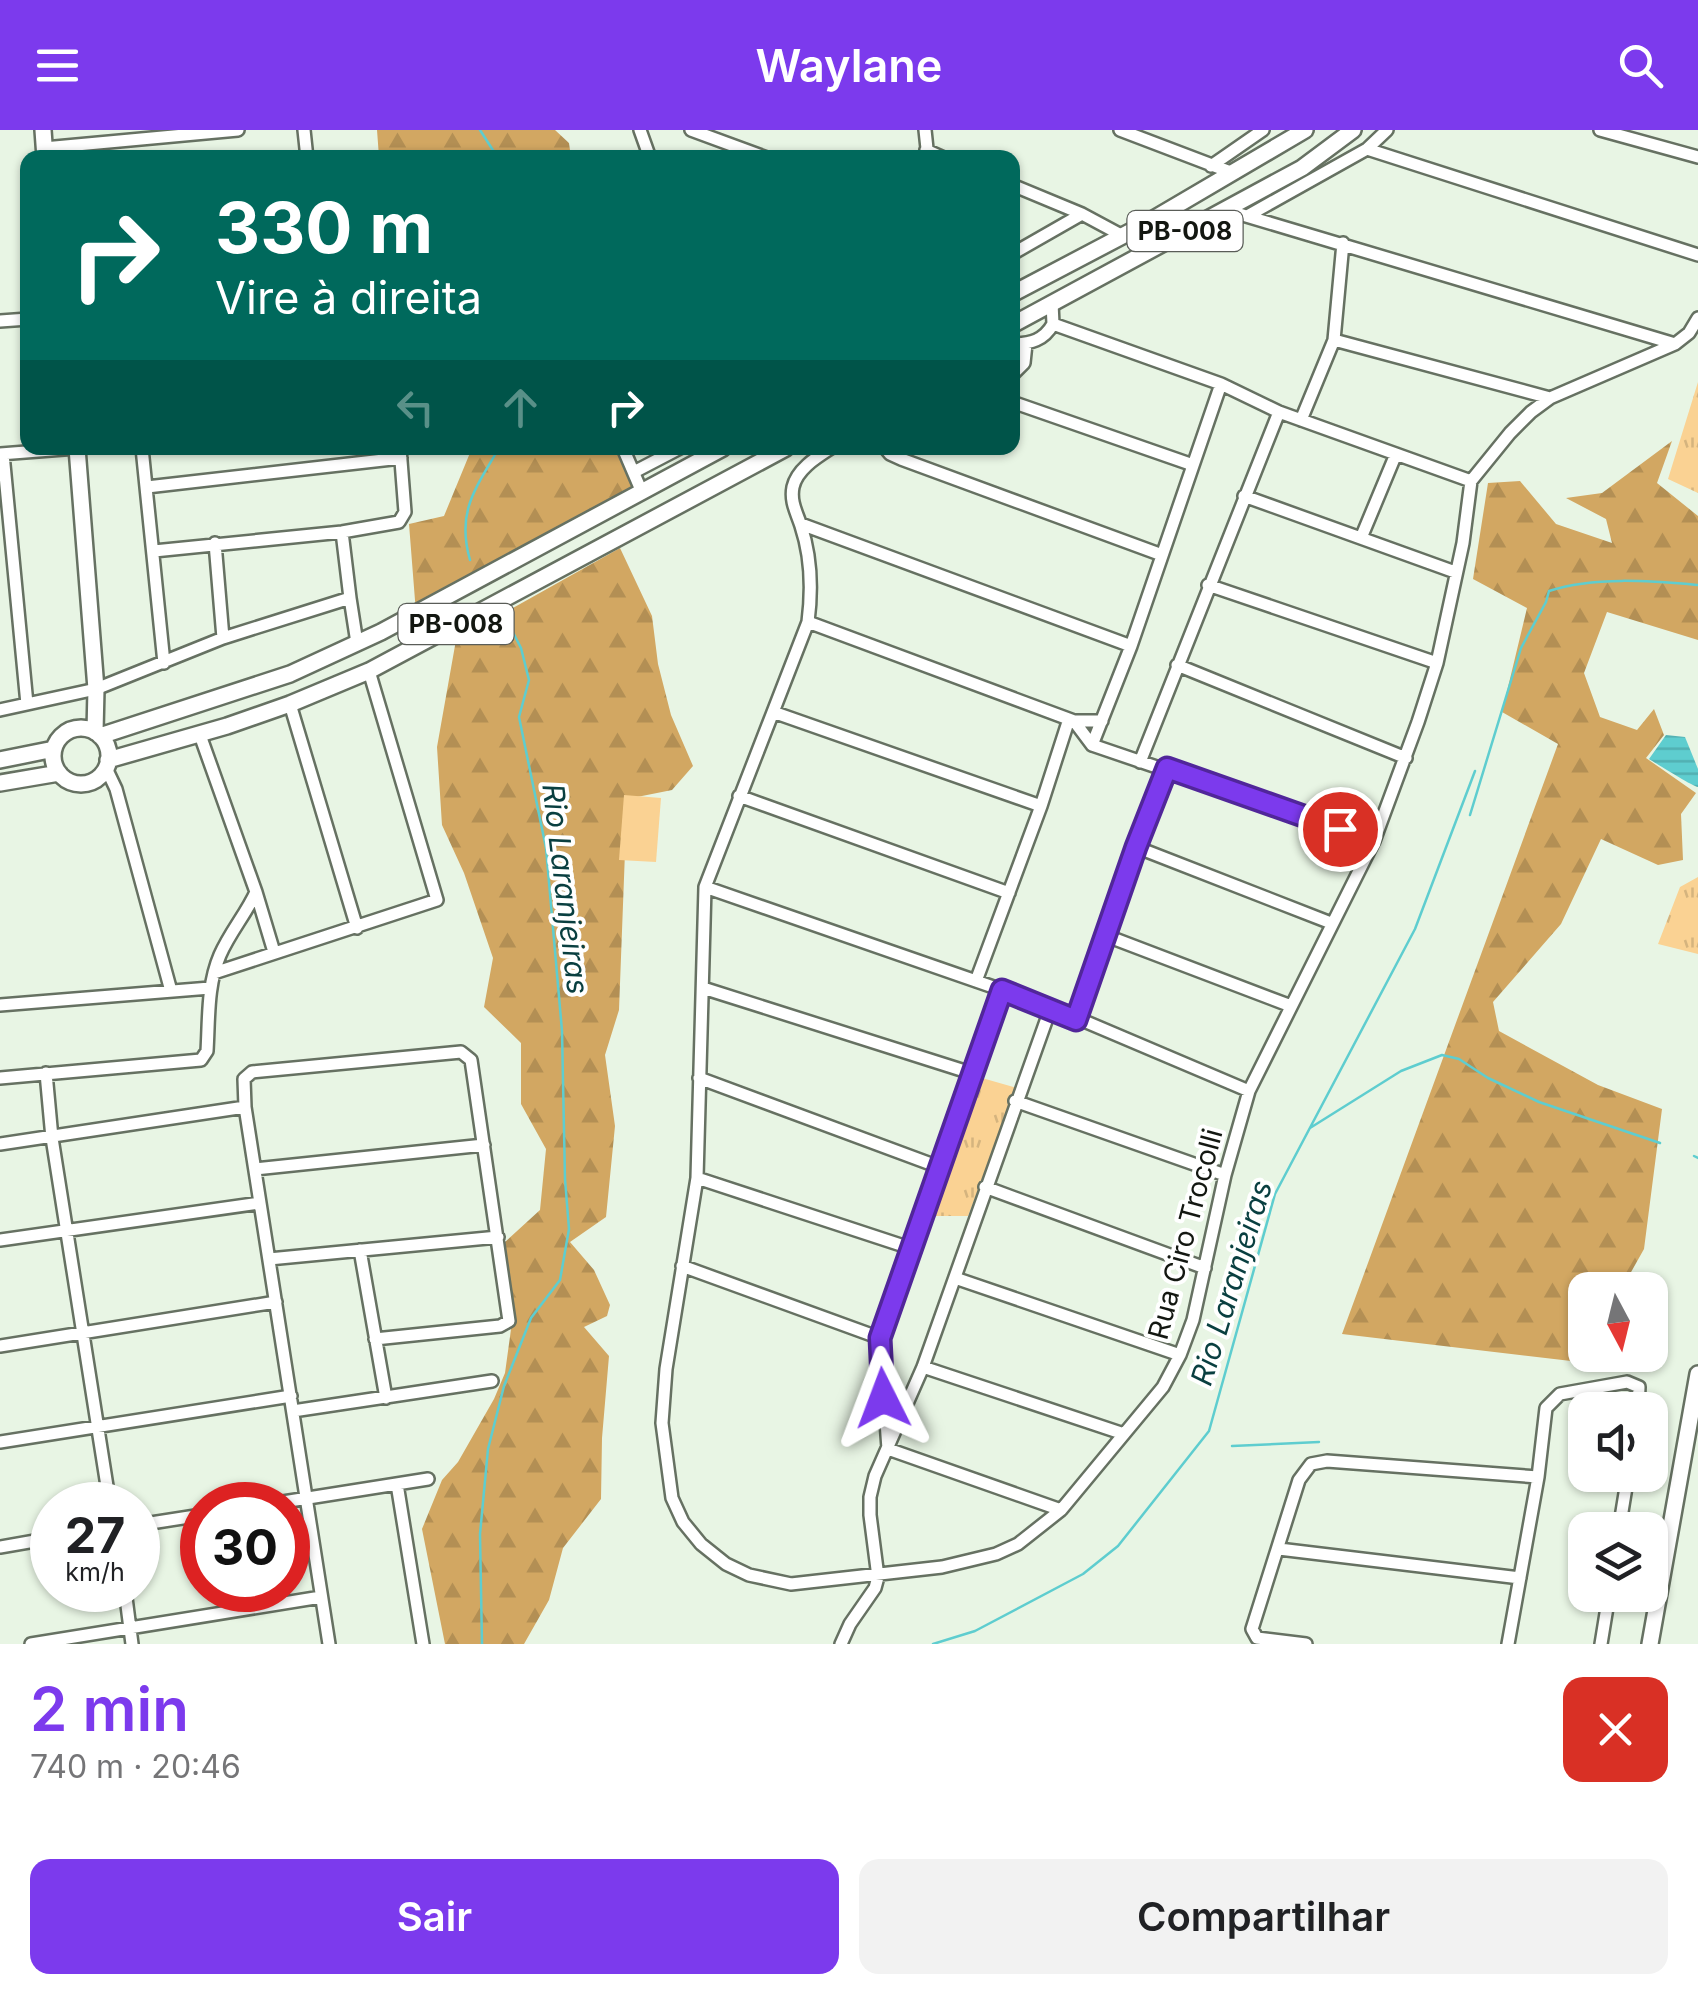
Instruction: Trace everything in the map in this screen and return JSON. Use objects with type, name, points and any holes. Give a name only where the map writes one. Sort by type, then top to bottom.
[{"type":"main road","name":"PB-008","points":[[1020,290],[1123,236],[1305,130]]},
{"type":"main road","name":"PB-008","points":[[1020,320],[1302,168],[1353,130]]},
{"type":"main road","points":[[1144,224],[1136,242],[1144,254]]},
{"type":"main road","points":[[1102,276],[1118,259],[1116,250],[1107,244]]},
{"type":"main road","points":[[0,783],[59,773],[80,784],[95,780],[107,764],[107,747],[98,734],[78,455]]},
{"type":"main road","name":"PB-008","points":[[98,734],[290,674],[357,643],[709,455]]},
{"type":"main road","name":"PB-008","points":[[107,764],[290,704],[370,670],[773,455]]},
{"type":"main road","points":[[59,773],[54,748],[60,737],[72,730],[96,690]]},
{"type":"main road","points":[[72,730],[98,734]]},
{"type":"main road","points":[[0,747],[17,758]]},
{"type":"main road","points":[[0,760],[54,748]]},
{"type":"main road","points":[[1650,1644],[1698,1374]]},
{"type":"street","points":[[62,150],[112,141],[238,130]]},
{"type":"street","points":[[691,130],[745,150]]},
{"type":"street","points":[[1120,130],[1233,172]]},
{"type":"street","points":[[1211,166],[1263,130]]},
{"type":"street","points":[[1249,215],[1367,149],[1386,130]]},
{"type":"street","points":[[1600,130],[1698,158]]},
{"type":"street","points":[[112,141],[113,150]]},
{"type":"street","points":[[1367,149],[1698,255]]},
{"type":"street","points":[[1020,189],[1082,214],[1123,236]]},
{"type":"street","points":[[1226,210],[1675,344]]},
{"type":"street","points":[[1020,249],[1082,214]]},
{"type":"street","points":[[1302,420],[1334,340],[1343,243]]},
{"type":"street","points":[[1020,344],[1047,334],[1053,324],[1052,303]]},
{"type":"street","points":[[1053,324],[1471,481],[1530,412],[1550,398],[1675,344],[1689,334],[1698,318]]},
{"type":"street","points":[[1334,340],[1550,398]]},
{"type":"street","points":[[1092,745],[1131,646],[1220,384]]},
{"type":"street","points":[[1020,405],[1194,465]]},
{"type":"street","points":[[1140,762],[1280,412]]},
{"type":"street","points":[[2,454],[26,704]]},
{"type":"street","points":[[1361,538],[1396,454]]},
{"type":"street","points":[[143,455],[164,662]]},
{"type":"street","points":[[146,487],[386,455]]},
{"type":"street","points":[[154,551],[342,532],[399,522],[406,512],[401,455]]},
{"type":"street","points":[[626,455],[641,490]]},
{"type":"street","points":[[634,472],[667,455]]},
{"type":"street","name":"Rua Ciro Trocolli","points":[[821,455],[793,485],[811,580],[808,622],[705,887],[697,1178],[666,1369],[662,1424],[672,1498],[701,1544],[726,1564],[770,1581],[791,1584],[878,1577],[996,1554],[1036,1533],[1061,1510],[1163,1387],[1193,1320],[1225,1174],[1249,1090],[1374,841],[1406,758],[1437,664],[1463,544],[1471,481]]},
{"type":"street","points":[[892,455],[1162,555]]},
{"type":"street","points":[[1244,496],[1455,572]]},
{"type":"street","points":[[801,524],[1131,646]]},
{"type":"street","points":[[342,532],[357,643]]},
{"type":"street","points":[[214,542],[223,638]]},
{"type":"street","points":[[1208,585],[1437,664]]},
{"type":"street","points":[[0,710],[96,690],[223,638],[350,598]]},
{"type":"street","points":[[808,622],[1072,720],[1102,722]]},
{"type":"street","points":[[1176,665],[1406,758]]},
{"type":"street","points":[[214,974],[437,900],[370,670]]},
{"type":"street","points":[[290,704],[357,928]]},
{"type":"street","points":[[773,712],[1041,806]]},
{"type":"street","points":[[1072,720],[1092,745],[1374,841]]},
{"type":"street","points":[[976,980],[1072,720]]},
{"type":"street","points":[[200,735],[274,952]]},
{"type":"street","points":[[107,764],[171,991]]},
{"type":"street","points":[[1076,1020],[1167,768]]},
{"type":"street","points":[[738,796],[1009,893]]},
{"type":"street","points":[[1136,847],[1332,923]]},
{"type":"street","points":[[705,887],[1051,1007],[1249,1090]]},
{"type":"street","points":[[0,1078],[201,1060],[207,1051],[210,988],[220,955],[256,892]]},
{"type":"street","points":[[1106,936],[1291,1006]]},
{"type":"street","points":[[0,1005],[210,988]]},
{"type":"street","points":[[703,988],[971,1073]]},
{"type":"street","points":[[888,1449],[880,1338],[1002,990]]},
{"type":"street","points":[[841,1644],[878,1577],[870,1497],[875,1476],[923,1367],[1051,1007]]},
{"type":"street","points":[[304,1482],[245,1107],[243,1084],[247,1073],[462,1052],[471,1060],[510,1316],[500,1326],[376,1339]]},
{"type":"street","points":[[46,1073],[52,1138],[106,1482]]},
{"type":"street","points":[[699,1078],[940,1167]]},
{"type":"street","points":[[1015,1100],[1225,1174]]},
{"type":"street","points":[[0,1144],[245,1107]]},
{"type":"street","points":[[255,1169],[484,1145]]},
{"type":"street","points":[[697,1178],[910,1248]]},
{"type":"street","points":[[985,1187],[1206,1268]]},
{"type":"street","points":[[0,1240],[260,1204]]},
{"type":"street","points":[[269,1259],[498,1237]]},
{"type":"street","points":[[360,1250],[386,1398]]},
{"type":"street","points":[[682,1266],[880,1338]]},
{"type":"street","points":[[955,1278],[1180,1355]]},
{"type":"street","points":[[0,1346],[276,1302]]},
{"type":"street","points":[[923,1367],[1124,1434]]},
{"type":"street","points":[[293,1412],[492,1381]]},
{"type":"street","points":[[1571,1392],[1628,1382],[1638,1387],[1638,1392]]},
{"type":"street","points":[[1508,1644],[1538,1477],[1546,1408],[1560,1394],[1568,1393]]},
{"type":"street","points":[[0,1442],[291,1396]]},
{"type":"street","points":[[888,1449],[1061,1510]]},
{"type":"street","points":[[1306,1644],[1256,1638],[1252,1629],[1304,1470],[1311,1464],[1327,1461],[1538,1477]]},
{"type":"street","points":[[310,1498],[428,1479]]},
{"type":"street","points":[[398,1484],[423,1644]]},
{"type":"street","points":[[310,1519],[329,1644]]},
{"type":"street","points":[[0,1546],[30,1541]]},
{"type":"street","points":[[1279,1549],[1520,1578]]},
{"type":"street","points":[[31,1644],[321,1597]]},
{"type":"street","points":[[128,1612],[132,1644]]},
{"type":"street","points":[[1606,1612],[1601,1643],[1610,1644]]},
{"type":"green space","points":[[377,130],[555,130],[569,143],[570,150],[378,150]]},
{"type":"green space","points":[[1698,382],[1698,493],[1668,479]]},
{"type":"green space","points":[[1672,441],[1657,483],[1698,516],[1698,640],[1607,612],[1584,673],[1600,717],[1637,730],[1654,709],[1664,735],[1646,758],[1696,793],[1681,814],[1683,860],[1658,865],[1601,839],[1561,924],[1493,1002],[1499,1031],[1598,1085],[1662,1109],[1644,1249],[1631,1272],[1568,1272],[1568,1361],[1342,1334],[1558,744],[1502,712],[1527,608],[1473,579],[1488,483],[1520,481],[1556,524],[1612,543],[1606,519],[1566,498],[1602,493]]},
{"type":"green space","points":[[469,455],[618,455],[635,490],[416,613],[409,524],[444,516]]},
{"type":"green space","points":[[620,548],[652,616],[658,664],[671,715],[693,766],[672,790],[627,799],[619,1010],[605,1055],[615,1126],[606,1217],[570,1242],[594,1270],[610,1305],[607,1316],[584,1327],[609,1356],[601,1499],[563,1548],[549,1600],[524,1644],[445,1644],[422,1529],[442,1480],[458,1462],[505,1373],[512,1322],[505,1242],[540,1210],[546,1149],[521,1104],[521,1043],[484,1007],[493,958],[464,873],[442,825],[437,747],[456,640]]},
{"type":"green space","points":[[624,795],[661,798],[656,862],[619,860]]},
{"type":"green space","points":[[1698,877],[1698,954],[1658,944],[1680,887]]},
{"type":"green space","points":[[982,1078],[1017,1088],[968,1216],[928,1216]]},
{"type":"water","points":[[1666,735],[1685,737],[1698,769],[1698,787],[1649,759]]},
{"type":"waterway","name":"Rio Laranjeiras","points":[[480,130],[493,150]]},
{"type":"waterway","name":"Rio Laranjeiras","points":[[470,560],[467,514],[476,488],[495,455]]},
{"type":"waterway","points":[[1470,815],[1521,648],[1549,591],[1604,581],[1698,585]]},
{"type":"waterway","name":"Rio Laranjeiras","points":[[482,1644],[480,1534],[488,1449],[504,1386],[531,1318],[560,1280],[569,1229],[562,1031],[546,848],[519,717],[529,680],[521,648],[501,609]]},
{"type":"waterway","name":"Rio Laranjeiras","points":[[933,1644],[975,1631],[1083,1574],[1118,1546],[1209,1431],[1275,1194],[1415,929],[1475,771]]},
{"type":"waterway","points":[[1310,1128],[1401,1071],[1442,1055],[1459,1059],[1488,1078],[1539,1102],[1660,1143]]},
{"type":"waterway","points":[[1694,1156],[1698,1158]]},
{"type":"waterway","points":[[1232,1446],[1319,1442]]},
{"type":"route","points":[[883,1398],[880,1338],[1002,990],[1076,1020],[1167,768],[1340,829]]}]
